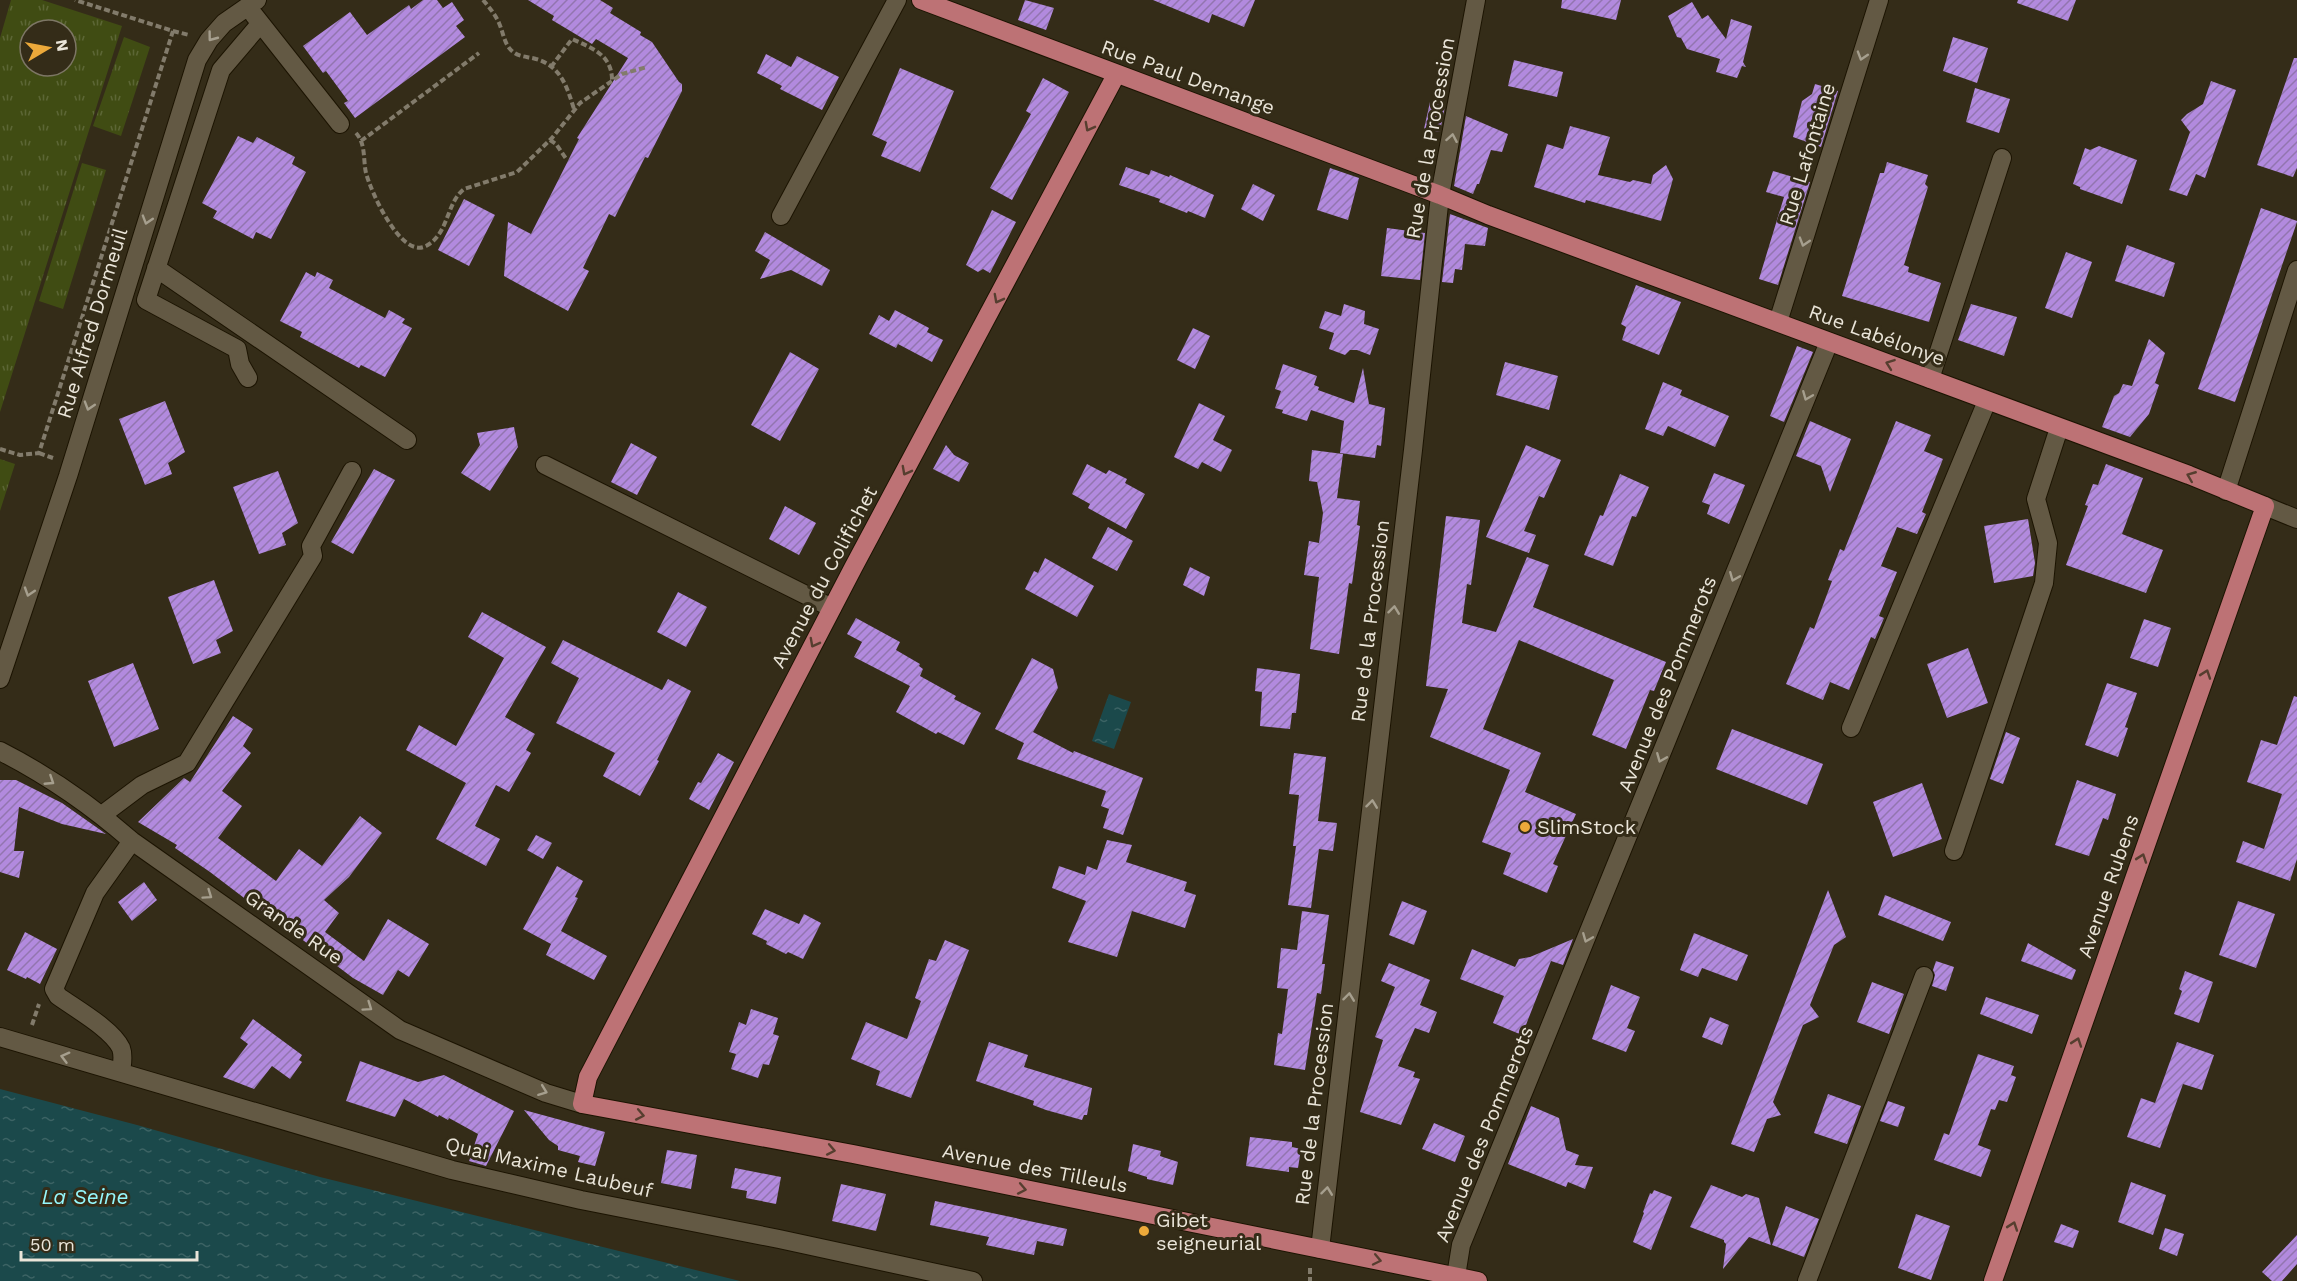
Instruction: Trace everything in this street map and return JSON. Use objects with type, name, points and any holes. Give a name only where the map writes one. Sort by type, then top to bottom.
[{"type":"main road","name":"Rue Paul Demange","points":[[921,0],[1440,195]]},
{"type":"main road","name":"Avenue du Colifichet","points":[[582,1104],[588,1077],[832,608],[1116,75]]},
{"type":"main road","name":"Rue Labélonye","points":[[1440,195],[1488,215],[2189,475],[2265,506]]},
{"type":"main road","name":"Avenue Rubens","points":[[1994,1281],[2265,506]]},
{"type":"main road","name":"Avenue des Tilleuls","points":[[582,1104],[865,1157],[1478,1281]]},
{"type":"street","points":[[781,216],[897,0]]},
{"type":"street","name":"Rue de la Procession","points":[[1320,1249],[1413,450],[1440,195],[1476,0]]},
{"type":"street","name":"Rue Lafontaine","points":[[1778,322],[1879,0]]},
{"type":"street","points":[[252,3],[261,24],[340,124]]},
{"type":"street","name":"Rue Alfred Dormeuil","points":[[0,679],[68,476],[197,60],[209,40],[224,22],[252,3]]},
{"type":"street","points":[[248,378],[240,364],[237,349],[146,300],[221,70],[261,24]]},
{"type":"street","points":[[1930,379],[2002,158]]},
{"type":"street","points":[[156,268],[407,440]]},
{"type":"street","points":[[2226,491],[2297,270]]},
{"type":"street","name":"Avenue des Pommerots","points":[[1456,1276],[1461,1245],[1828,342]]},
{"type":"street","points":[[1851,728],[1987,401]]},
{"type":"street","points":[[1954,851],[2044,583],[2049,543],[2036,499],[2059,428]]},
{"type":"street","points":[[544,465],[832,608]]},
{"type":"street","points":[[102,815],[142,785],[187,764],[313,556],[311,546],[352,471]]},
{"type":"street","name":"Rue Labélonye","points":[[2265,506],[2297,519]]},
{"type":"street","name":"Grande Rue","points":[[0,751],[21,762],[102,815],[132,841],[400,1030],[546,1092],[582,1104]]},
{"type":"street","points":[[121,1072],[123,1056],[114,1038],[58,996],[54,989],[95,893],[132,841]]},
{"type":"street","points":[[1807,1281],[1924,976]]},
{"type":"street","name":"Quai Maxime Laubeuf","points":[[0,1037],[452,1170],[581,1200],[779,1239],[973,1281]]},
{"type":"path","points":[[0,449],[20,455],[39,453],[172,31],[75,0]]},
{"type":"path","points":[[483,0],[498,20],[505,42],[512,51],[519,56],[537,59],[560,72],[575,110]]},
{"type":"path","points":[[551,67],[572,39],[602,54],[609,62],[612,81]]},
{"type":"path","points":[[361,141],[479,53]]},
{"type":"path","points":[[340,124],[353,130],[361,141],[368,180],[391,226],[409,247],[417,248],[426,246],[441,231],[458,193],[517,172],[550,140],[580,103],[633,69],[647,67]]},
{"type":"path","points":[[550,140],[556,144],[567,160]]},
{"type":"path","points":[[29,1034],[41,999]]},
{"type":"green space","points":[[11,0],[42,0],[122,26],[0,412],[0,38]]},
{"type":"green space","points":[[124,37],[150,47],[121,136],[93,126]]},
{"type":"green space","points":[[82,163],[106,170],[63,309],[39,301]]},
{"type":"green space","points":[[0,459],[15,464],[0,511]]},
{"type":"water","points":[[1109,694],[1131,702],[1114,749],[1092,741]]},
{"type":"water","name":"La Seine","points":[[0,1089],[320,1177],[740,1281],[0,1281]]},
{"type":"building","points":[[423,0],[437,0],[443,8],[452,2],[464,20],[456,26],[465,37],[355,118],[344,103],[348,101],[326,71],[323,73],[303,46],[350,12],[367,35],[409,5],[411,9]]},
{"type":"building","points":[[528,0],[600,0],[613,8],[610,13],[641,32],[640,35],[652,42],[682,84],[682,91],[615,217],[609,214],[583,268],[589,271],[568,311],[504,276],[508,222],[531,234],[579,139],[577,138],[628,58],[596,39],[592,44],[552,20],[554,16]]},
{"type":"building","points":[[1025,0],[1054,8],[1046,30],[1018,20]]},
{"type":"building","points":[[1153,0],[1255,0],[1244,27],[1212,14],[1209,23]]},
{"type":"building","points":[[1562,0],[1621,0],[1616,20],[1561,8]]},
{"type":"building","points":[[2018,0],[2076,0],[2068,21],[2017,3]]},
{"type":"building","points":[[1692,2],[1702,19],[1708,15],[1726,39],[1731,19],[1752,26],[1743,62],[1746,67],[1742,66],[1737,78],[1716,72],[1720,59],[1687,49],[1681,38],[1677,37],[1668,16]]},
{"type":"building","points":[[1953,37],[1988,48],[1977,83],[1943,71]]},
{"type":"building","points":[[766,54],[791,67],[797,56],[839,77],[822,110],[780,89],[782,86],[757,73]]},
{"type":"building","points":[[2294,58],[2297,58],[2297,168],[2293,177],[2257,165]]},
{"type":"building","points":[[1514,60],[1563,72],[1557,97],[1508,86]]},
{"type":"building","points":[[900,68],[954,91],[920,172],[881,156],[887,142],[872,135]]},
{"type":"building","points":[[1043,78],[1069,92],[1012,200],[990,188],[1031,114],[1026,111]]},
{"type":"building","points":[[2211,81],[2236,90],[2205,178],[2196,174],[2187,196],[2169,190],[2190,132],[2181,120],[2203,104]]},
{"type":"building","points":[[1815,84],[1838,91],[1821,147],[1793,137],[1802,101],[1812,94]]},
{"type":"building","points":[[1975,88],[2010,99],[1999,133],[1966,122]]},
{"type":"building","points":[[1430,102],[1445,106],[1440,132],[1424,129]]},
{"type":"building","points":[[1466,116],[1508,134],[1502,152],[1491,150],[1473,194],[1454,186]]},
{"type":"building","points":[[1570,126],[1610,137],[1598,175],[1651,184],[1653,175],[1666,165],[1673,179],[1661,221],[1586,200],[1585,203],[1534,187],[1547,144],[1563,149]]},
{"type":"building","points":[[238,136],[253,143],[257,137],[295,157],[292,164],[306,172],[271,239],[256,232],[253,239],[213,218],[217,211],[202,203]]},
{"type":"building","points":[[2099,146],[2137,160],[2122,204],[2080,189],[2073,184],[2085,148],[2090,150]]},
{"type":"building","points":[[1887,162],[1928,175],[1925,184],[1928,187],[1904,265],[1909,267],[1908,272],[1941,283],[1929,322],[1842,296],[1880,173],[1884,173]]},
{"type":"building","points":[[1126,167],[1149,175],[1151,170],[1169,177],[1170,175],[1214,195],[1205,218],[1119,185]]},
{"type":"building","points":[[1330,168],[1359,178],[1348,220],[1317,210]]},
{"type":"building","points":[[1773,171],[1810,182],[1778,285],[1759,279],[1784,197],[1766,192]]},
{"type":"building","points":[[1253,184],[1275,195],[1263,221],[1241,209]]},
{"type":"building","points":[[464,199],[495,215],[469,266],[438,250]]},
{"type":"building","points":[[2261,208],[2297,222],[2235,402],[2198,389]]},
{"type":"building","points":[[992,210],[1016,222],[990,273],[983,269],[978,272],[966,265]]},
{"type":"building","points":[[1450,214],[1488,228],[1485,246],[1465,244],[1462,270],[1455,269],[1453,283],[1442,282]]},
{"type":"building","points":[[1387,228],[1425,233],[1420,280],[1381,276]]},
{"type":"building","points":[[765,232],[830,270],[822,286],[791,270],[760,279],[770,260],[755,251]]},
{"type":"building","points":[[2127,245],[2175,263],[2164,297],[2115,281]]},
{"type":"building","points":[[2066,252],[2092,262],[2072,318],[2045,308]]},
{"type":"building","points":[[306,272],[315,277],[317,272],[333,280],[329,288],[385,318],[389,310],[405,319],[402,323],[412,328],[385,377],[361,365],[359,368],[300,337],[302,332],[280,321]]},
{"type":"building","points":[[1636,285],[1681,302],[1659,355],[1622,340],[1626,327],[1621,324]]},
{"type":"building","points":[[1344,304],[1365,311],[1364,324],[1379,329],[1370,355],[1350,350],[1345,355],[1329,349],[1334,333],[1319,328],[1325,311],[1341,316]]},
{"type":"building","points":[[1971,304],[2017,317],[2004,356],[1958,340]]},
{"type":"building","points":[[895,310],[929,328],[927,332],[943,340],[932,362],[898,344],[896,348],[869,334],[879,315],[889,321]]},
{"type":"building","points":[[1193,328],[1210,336],[1195,369],[1177,360]]},
{"type":"building","points":[[2149,339],[2165,353],[2155,383],[2159,385],[2149,414],[2130,437],[2102,427],[2114,396],[2119,393],[2123,384],[2132,386]]},
{"type":"building","points":[[1797,346],[1813,352],[1784,422],[1770,416]]},
{"type":"building","points":[[790,352],[819,369],[780,441],[751,425]]},
{"type":"building","points":[[1505,362],[1558,376],[1549,410],[1496,395]]},
{"type":"building","points":[[1283,364],[1317,376],[1314,385],[1319,387],[1318,390],[1354,403],[1363,368],[1369,404],[1385,408],[1381,446],[1377,445],[1375,458],[1340,453],[1344,421],[1311,410],[1307,421],[1282,413],[1283,410],[1275,408],[1281,391],[1275,389]]},
{"type":"building","points":[[1663,382],[1682,390],[1680,395],[1729,416],[1715,447],[1668,426],[1663,436],[1645,429]]},
{"type":"building","points":[[165,401],[185,452],[168,463],[172,474],[145,485],[119,419]]},
{"type":"building","points":[[1199,403],[1225,416],[1213,440],[1232,450],[1221,472],[1202,462],[1198,469],[1174,457]]},
{"type":"building","points":[[1810,421],[1851,439],[1830,492],[1821,466],[1796,456]]},
{"type":"building","points":[[1896,421],[1931,435],[1924,451],[1943,459],[1922,512],[1926,514],[1917,534],[1897,527],[1881,566],[1897,572],[1879,616],[1884,618],[1875,639],[1871,637],[1849,690],[1830,682],[1823,700],[1786,684],[1810,627],[1814,629],[1832,581],[1828,580],[1840,549],[1844,551]]},
{"type":"building","points":[[514,427],[518,447],[490,491],[461,473],[480,445],[477,433]]},
{"type":"building","points":[[631,443],[657,457],[637,495],[611,482]]},
{"type":"building","points":[[946,445],[954,455],[969,463],[959,482],[933,469]]},
{"type":"building","points":[[1526,445],[1561,460],[1544,498],[1539,496],[1524,531],[1536,535],[1529,553],[1486,537]]},
{"type":"building","points":[[1312,450],[1343,454],[1337,498],[1360,501],[1357,525],[1360,526],[1339,654],[1310,649],[1319,577],[1304,575],[1309,541],[1319,543],[1323,513],[1317,482],[1309,481]]},
{"type":"building","points":[[1087,464],[1106,474],[1109,470],[1127,479],[1125,483],[1145,494],[1126,529],[1088,508],[1090,504],[1072,494]]},
{"type":"building","points":[[2106,464],[2143,478],[2122,534],[2163,550],[2146,593],[2066,565],[2088,506],[2085,505],[2093,484],[2098,485]]},
{"type":"building","points":[[374,469],[395,480],[353,554],[331,542]]},
{"type":"building","points":[[278,471],[298,523],[282,533],[286,545],[259,554],[233,487]]},
{"type":"building","points":[[1714,473],[1745,485],[1729,524],[1707,514],[1710,505],[1702,502]]},
{"type":"building","points":[[1620,474],[1649,487],[1636,517],[1632,516],[1613,566],[1584,555]]},
{"type":"building","points":[[785,506],[816,523],[799,555],[769,539]]},
{"type":"building","points":[[1446,516],[1480,520],[1471,585],[1467,584],[1462,623],[1496,632],[1527,557],[1549,565],[1533,607],[1666,662],[1654,691],[1650,690],[1626,749],[1592,735],[1614,680],[1519,640],[1483,729],[1541,753],[1525,792],[1576,814],[1553,864],[1558,866],[1547,893],[1503,874],[1511,853],[1482,842],[1510,770],[1430,737],[1448,689],[1426,686]]},
{"type":"building","points":[[2028,519],[2035,563],[2033,576],[1994,583],[1984,526]]},
{"type":"building","points":[[1108,527],[1133,541],[1117,571],[1092,558]]},
{"type":"building","points":[[1045,558],[1094,586],[1077,617],[1025,589],[1034,571],[1038,573]]},
{"type":"building","points":[[1190,567],[1210,577],[1204,596],[1183,585]]},
{"type":"building","points":[[214,580],[233,631],[216,640],[221,653],[193,664],[168,597]]},
{"type":"building","points":[[678,592],[707,607],[686,647],[657,632]]},
{"type":"building","points":[[482,612],[546,647],[505,717],[535,734],[526,750],[531,753],[509,792],[496,785],[475,826],[500,839],[486,866],[436,839],[466,783],[406,750],[419,725],[456,746],[504,658],[468,637]]},
{"type":"building","points":[[856,618],[900,642],[896,650],[920,664],[919,666],[923,669],[920,676],[956,696],[954,699],[981,713],[964,745],[938,732],[936,734],[896,712],[910,686],[854,657],[862,642],[847,634]]},
{"type":"building","points":[[2144,619],[2171,628],[2158,667],[2130,658]]},
{"type":"building","points":[[563,640],[662,690],[668,679],[691,691],[640,796],[603,776],[615,753],[556,723],[579,678],[551,663]]},
{"type":"building","points":[[1968,648],[1988,703],[1947,718],[1927,664]]},
{"type":"building","points":[[1032,658],[1053,669],[1058,688],[1033,732],[1073,753],[1074,751],[1143,778],[1123,835],[1103,828],[1109,809],[1101,806],[1106,791],[1017,759],[1024,743],[995,729]]},
{"type":"building","points":[[133,663],[159,729],[114,747],[88,681]]},
{"type":"building","points":[[1257,668],[1300,674],[1296,713],[1292,713],[1290,729],[1260,726],[1262,692],[1255,691]]},
{"type":"building","points":[[2107,683],[2137,693],[2125,727],[2128,728],[2118,757],[2085,745]]},
{"type":"building","points":[[2294,696],[2297,697],[2297,859],[2290,881],[2236,862],[2243,841],[2264,849],[2282,794],[2247,782],[2261,740],[2277,745]]},
{"type":"building","points":[[233,716],[253,729],[243,746],[251,753],[222,791],[242,806],[218,838],[276,881],[299,849],[322,866],[360,816],[382,833],[349,877],[324,900],[339,913],[325,932],[364,961],[388,919],[429,944],[409,977],[398,970],[383,995],[353,978],[279,922],[277,923],[175,848],[177,845],[138,822],[184,778],[190,782]]},
{"type":"building","points":[[1732,729],[1823,764],[1807,805],[1716,769]]},
{"type":"building","points":[[2006,732],[2020,738],[2003,784],[1990,779]]},
{"type":"building","points":[[718,753],[734,762],[709,810],[689,799]]},
{"type":"building","points":[[1294,753],[1326,757],[1318,821],[1337,823],[1333,851],[1319,849],[1311,908],[1288,905],[1296,846],[1293,846],[1299,795],[1289,794]]},
{"type":"building","points":[[0,780],[16,780],[62,803],[106,834],[62,824],[19,807],[14,851],[24,851],[19,878],[0,872]]},
{"type":"building","points":[[2077,780],[2116,794],[2108,820],[2103,818],[2089,856],[2055,845]]},
{"type":"building","points":[[1922,783],[1942,839],[1893,857],[1873,802]]},
{"type":"building","points":[[536,835],[552,843],[543,859],[527,850]]},
{"type":"building","points":[[1107,840],[1132,845],[1126,862],[1187,882],[1184,891],[1196,895],[1185,928],[1132,911],[1117,957],[1068,942],[1086,901],[1052,888],[1059,866],[1085,875],[1087,866],[1097,870]]},
{"type":"building","points":[[557,866],[583,881],[575,897],[578,898],[561,931],[607,956],[594,980],[546,955],[551,944],[523,929]]},
{"type":"building","points":[[144,882],[157,900],[132,921],[118,902]]},
{"type":"building","points":[[1828,890],[1846,937],[1834,945],[1810,1005],[1819,1017],[1803,1025],[1773,1102],[1781,1115],[1767,1119],[1754,1152],[1731,1144]]},
{"type":"building","points":[[1885,895],[1951,922],[1943,941],[1878,915]]},
{"type":"building","points":[[1402,901],[1427,911],[1414,945],[1389,935]]},
{"type":"building","points":[[2238,901],[2275,914],[2256,968],[2219,955]]},
{"type":"building","points":[[765,909],[799,924],[804,914],[821,923],[803,959],[788,952],[786,954],[752,934]]},
{"type":"building","points":[[1302,911],[1329,915],[1322,964],[1325,964],[1321,994],[1317,993],[1305,1070],[1274,1065],[1278,1033],[1282,1034],[1288,989],[1277,988],[1281,948],[1297,950]]},
{"type":"building","points":[[25,932],[57,949],[40,984],[7,970]]},
{"type":"building","points":[[1694,933],[1748,955],[1737,981],[1702,968],[1698,977],[1680,970]]},
{"type":"building","points":[[1573,939],[1563,965],[1551,961],[1522,1035],[1493,1023],[1504,996],[1460,979],[1472,949],[1515,967],[1519,959],[1530,957]]},
{"type":"building","points":[[945,940],[969,950],[911,1098],[876,1085],[880,1071],[851,1059],[866,1022],[907,1039],[921,1001],[915,998],[929,959],[936,961]]},
{"type":"building","points":[[2028,943],[2076,970],[2072,980],[2021,961]]},
{"type":"building","points":[[1936,961],[1954,967],[1946,991],[1932,986]]},
{"type":"building","points":[[1389,963],[1430,980],[1420,1005],[1437,1012],[1429,1033],[1415,1028],[1398,1066],[1415,1072],[1413,1077],[1420,1079],[1401,1125],[1360,1112],[1383,1040],[1375,1037],[1395,987],[1381,981]]},
{"type":"building","points":[[2185,971],[2213,982],[2199,1023],[2174,1014],[2182,991],[2179,989]]},
{"type":"building","points":[[1872,982],[1904,994],[1889,1034],[1857,1022]]},
{"type":"building","points":[[1611,985],[1640,997],[1627,1028],[1635,1031],[1626,1052],[1592,1039]]},
{"type":"building","points":[[1986,997],[2039,1015],[2032,1034],[1980,1014]]},
{"type":"building","points":[[751,1009],[778,1018],[773,1034],[779,1036],[769,1065],[763,1064],[758,1078],[731,1069],[736,1054],[729,1052],[739,1022],[746,1025]]},
{"type":"building","points":[[1710,1017],[1729,1025],[1722,1045],[1702,1037]]},
{"type":"building","points":[[253,1019],[302,1055],[299,1060],[302,1062],[290,1079],[272,1066],[254,1089],[223,1077],[248,1044],[240,1038]]},
{"type":"building","points":[[989,1042],[1028,1055],[1024,1067],[1092,1088],[1087,1115],[1084,1115],[1082,1120],[1046,1110],[1033,1105],[1034,1101],[976,1081]]},
{"type":"building","points":[[2177,1042],[2214,1055],[2202,1090],[2183,1084],[2160,1148],[2127,1137],[2141,1098],[2155,1103]]},
{"type":"building","points":[[1978,1054],[2014,1066],[2011,1075],[2016,1077],[2007,1102],[1999,1100],[1995,1110],[1991,1109],[1978,1145],[1991,1150],[1981,1177],[1934,1160],[1944,1133],[1949,1135]]},
{"type":"building","points":[[360,1061],[418,1082],[444,1075],[514,1111],[486,1166],[469,1161],[478,1134],[449,1118],[448,1120],[439,1115],[438,1117],[404,1099],[395,1117],[346,1101]]},
{"type":"building","points":[[1828,1094],[1861,1106],[1847,1144],[1814,1133]]},
{"type":"building","points":[[1888,1101],[1905,1107],[1898,1127],[1880,1121]]},
{"type":"building","points":[[1531,1106],[1559,1118],[1566,1150],[1579,1155],[1575,1165],[1593,1167],[1585,1189],[1568,1182],[1566,1187],[1508,1164]]},
{"type":"building","points":[[524,1110],[605,1132],[595,1166],[578,1162],[580,1156],[558,1150],[558,1146],[549,1140]]},
{"type":"building","points":[[1434,1123],[1465,1136],[1455,1162],[1422,1149]]},
{"type":"building","points":[[1250,1137],[1292,1142],[1292,1147],[1301,1149],[1298,1168],[1289,1167],[1289,1172],[1246,1166]]},
{"type":"building","points":[[1133,1144],[1161,1151],[1160,1156],[1178,1162],[1173,1185],[1147,1179],[1147,1177],[1128,1171]]},
{"type":"building","points":[[667,1150],[697,1155],[691,1189],[661,1183]]},
{"type":"building","points":[[735,1168],[781,1177],[776,1204],[746,1198],[747,1191],[731,1188]]},
{"type":"building","points":[[2131,1182],[2166,1195],[2153,1235],[2118,1222]]},
{"type":"building","points":[[841,1184],[886,1194],[876,1231],[832,1221]]},
{"type":"building","points":[[1711,1185],[1742,1197],[1746,1194],[1759,1198],[1771,1245],[1749,1237],[1723,1269],[1726,1244],[1724,1240],[1690,1227]]},
{"type":"building","points":[[1654,1190],[1672,1197],[1651,1250],[1633,1242],[1650,1193],[1652,1194]]},
{"type":"building","points":[[935,1201],[1067,1229],[1063,1246],[1037,1241],[1034,1255],[986,1245],[989,1237],[930,1225]]},
{"type":"building","points":[[1786,1206],[1819,1219],[1804,1257],[1772,1245]]},
{"type":"building","points":[[1916,1214],[1950,1226],[1931,1280],[1898,1268]]},
{"type":"building","points":[[2061,1224],[2079,1231],[2073,1248],[2054,1242]]},
{"type":"building","points":[[2165,1228],[2184,1234],[2177,1256],[2159,1249]]},
{"type":"building","points":[[2297,1235],[2297,1264],[2282,1281],[2272,1281],[2262,1272]]},
{"type":"place","name":"SlimStock","points":[[1525,827]]},
{"type":"place","name":"Gibet seigneurial","points":[[1144,1231]]}]
